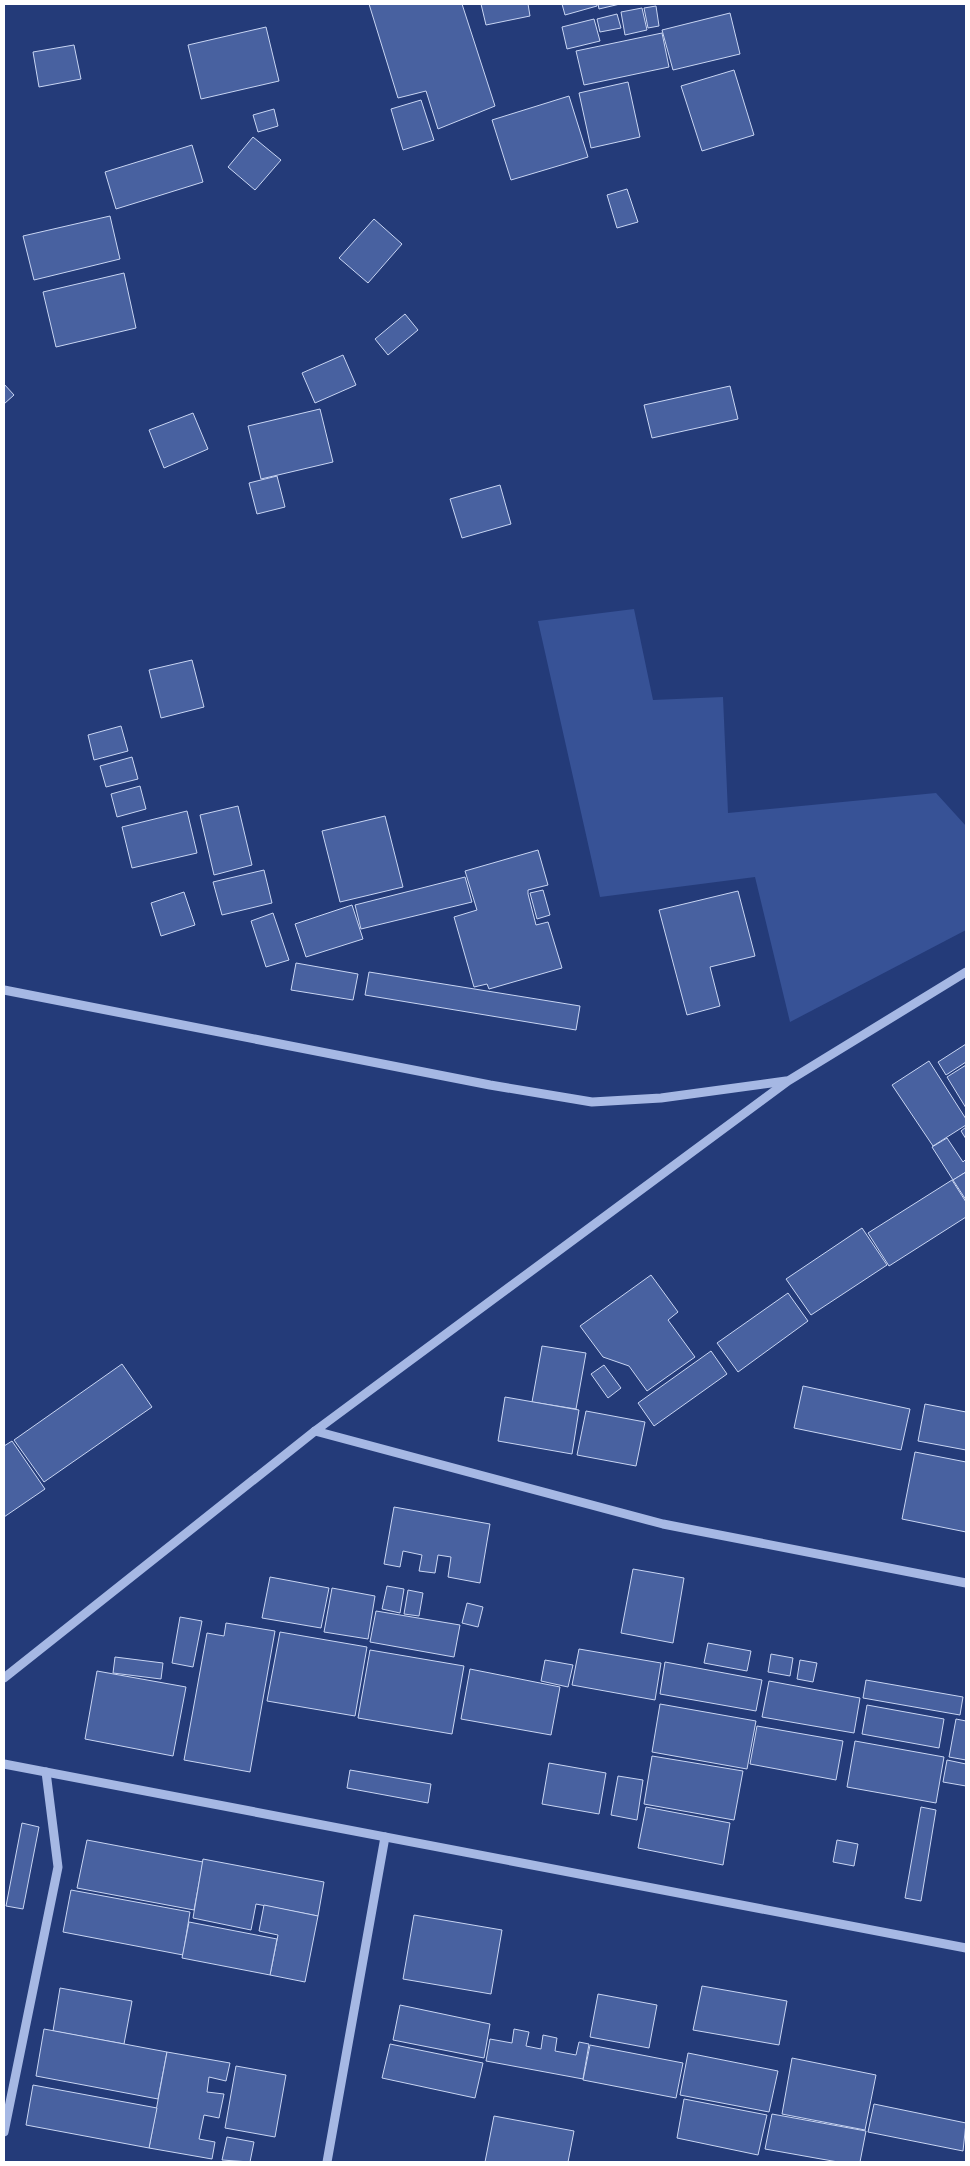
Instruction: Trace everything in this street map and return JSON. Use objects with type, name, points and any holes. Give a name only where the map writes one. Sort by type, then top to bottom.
[{"type":"street","points":[[4,1678],[315,1431],[788,1081],[966,972]]},
{"type":"street","points":[[4,990],[490,1085],[592,1102],[661,1098],[788,1081]]},
{"type":"street","points":[[315,1431],[663,1524],[966,1583]]},
{"type":"street","points":[[4,1764],[966,1948]]},
{"type":"street","points":[[4,2132],[58,1867],[46,1772]]},
{"type":"street","points":[[327,2162],[385,1837]]},
{"type":"shaded area","points":[[634,609],[653,700],[723,697],[728,813],[936,793],[966,826],[966,930],[790,1022],[755,877],[600,897],[538,621]]},
{"type":"building","points":[[369,4],[462,4],[495,106],[438,129],[426,91],[398,98]]},
{"type":"building","points":[[481,4],[528,4],[530,16],[486,25]]},
{"type":"building","points":[[562,4],[597,4],[597,6],[565,15]]},
{"type":"building","points":[[598,4],[620,4],[599,9]]},
{"type":"building","points":[[656,6],[659,26],[648,28],[644,8]]},
{"type":"building","points":[[642,8],[647,30],[625,35],[621,12]]},
{"type":"building","points":[[730,13],[740,54],[673,70],[662,30]]},
{"type":"building","points":[[617,14],[621,28],[600,32],[597,19]]},
{"type":"building","points":[[594,19],[600,41],[567,49],[562,27]]},
{"type":"building","points":[[266,27],[279,81],[201,99],[188,45]]},
{"type":"building","points":[[662,33],[669,67],[584,85],[576,51]]},
{"type":"building","points":[[74,45],[81,79],[39,87],[33,52]]},
{"type":"building","points":[[734,70],[754,135],[702,151],[681,86]]},
{"type":"building","points":[[628,82],[640,137],[591,148],[579,93]]},
{"type":"building","points":[[569,96],[588,157],[511,180],[492,120]]},
{"type":"building","points":[[421,100],[434,140],[403,150],[391,109]]},
{"type":"building","points":[[274,109],[278,126],[258,132],[253,115]]},
{"type":"building","points":[[253,137],[281,160],[255,190],[228,167]]},
{"type":"building","points":[[192,145],[203,182],[116,209],[105,172]]},
{"type":"building","points":[[627,189],[638,222],[617,228],[607,195]]},
{"type":"building","points":[[110,216],[120,259],[34,280],[23,236]]},
{"type":"building","points":[[374,219],[402,244],[368,283],[339,258]]},
{"type":"building","points":[[124,273],[136,328],[56,347],[43,292]]},
{"type":"building","points":[[405,314],[418,330],[388,355],[375,339]]},
{"type":"building","points":[[343,355],[356,385],[315,403],[302,373]]},
{"type":"building","points":[[4,384],[14,395],[4,404]]},
{"type":"building","points":[[730,386],[738,419],[652,438],[644,405]]},
{"type":"building","points":[[320,409],[333,462],[261,479],[248,426]]},
{"type":"building","points":[[193,413],[208,449],[164,468],[149,430]]},
{"type":"building","points":[[277,476],[285,507],[257,514],[249,483]]},
{"type":"building","points":[[500,485],[511,524],[462,538],[450,499]]},
{"type":"building","points":[[192,660],[204,707],[161,718],[149,670]]},
{"type":"building","points":[[121,726],[128,751],[94,760],[88,735]]},
{"type":"building","points":[[132,757],[138,779],[106,787],[100,766]]},
{"type":"building","points":[[140,786],[146,809],[117,817],[111,794]]},
{"type":"building","points":[[238,806],[252,865],[214,875],[200,815]]},
{"type":"building","points":[[187,811],[197,853],[132,868],[122,827]]},
{"type":"building","points":[[385,816],[403,887],[340,902],[322,831]]},
{"type":"building","points":[[538,850],[548,885],[528,890],[528,894],[536,925],[548,922],[562,968],[489,989],[487,984],[474,987],[454,917],[477,910],[465,871]]},
{"type":"building","points":[[264,870],[272,903],[222,915],[213,882]]},
{"type":"building","points":[[465,877],[472,902],[361,929],[355,905]]},
{"type":"building","points":[[543,890],[550,915],[537,919],[530,893]]},
{"type":"building","points":[[738,891],[755,956],[710,967],[720,1006],[687,1015],[659,910]]},
{"type":"building","points":[[184,892],[195,925],[161,936],[151,903]]},
{"type":"building","points":[[352,905],[363,939],[306,957],[295,924]]},
{"type":"building","points":[[273,913],[289,960],[266,967],[251,921]]},
{"type":"building","points":[[296,963],[358,974],[353,1000],[291,990]]},
{"type":"building","points":[[369,972],[580,1006],[576,1030],[365,995]]},
{"type":"building","points":[[966,1044],[966,1062],[946,1075],[938,1062]]},
{"type":"building","points":[[929,1061],[966,1119],[966,1125],[933,1146],[892,1085]]},
{"type":"building","points":[[966,1065],[966,1108],[947,1077]]},
{"type":"building","points":[[966,1127],[966,1139],[961,1131]]},
{"type":"building","points":[[947,1138],[963,1162],[966,1159],[966,1172],[953,1180],[932,1147]]},
{"type":"building","points":[[966,1172],[966,1200],[953,1180]]},
{"type":"building","points":[[952,1180],[966,1202],[966,1217],[889,1266],[868,1233]]},
{"type":"building","points":[[862,1228],[887,1265],[811,1315],[786,1279]]},
{"type":"building","points":[[651,1275],[678,1312],[668,1320],[695,1357],[647,1391],[629,1366],[603,1357],[580,1326]]},
{"type":"building","points":[[788,1293],[808,1321],[738,1372],[717,1343]]},
{"type":"building","points":[[542,1346],[586,1353],[576,1409],[532,1402]]},
{"type":"building","points":[[711,1351],[727,1374],[654,1426],[638,1403]]},
{"type":"building","points":[[122,1364],[152,1407],[44,1482],[14,1440]]},
{"type":"building","points":[[604,1365],[621,1388],[608,1398],[591,1374]]},
{"type":"building","points":[[803,1386],[910,1409],[901,1450],[794,1428]]},
{"type":"building","points":[[505,1397],[579,1410],[572,1454],[498,1441]]},
{"type":"building","points":[[925,1404],[966,1412],[966,1450],[918,1441]]},
{"type":"building","points":[[586,1411],[645,1422],[636,1466],[577,1455]]},
{"type":"building","points":[[12,1441],[45,1489],[4,1517],[4,1446]]},
{"type":"building","points":[[915,1452],[966,1462],[966,1532],[902,1519]]},
{"type":"building","points":[[394,1507],[490,1524],[480,1583],[448,1577],[451,1557],[438,1555],[435,1573],[419,1571],[422,1555],[403,1551],[400,1567],[384,1564]]},
{"type":"building","points":[[633,1569],[684,1578],[673,1643],[621,1633]]},
{"type":"building","points":[[270,1577],[329,1588],[321,1628],[262,1618]]},
{"type":"building","points":[[387,1586],[404,1589],[400,1613],[382,1609]]},
{"type":"building","points":[[332,1588],[375,1596],[368,1639],[324,1632]]},
{"type":"building","points":[[408,1590],[423,1593],[419,1616],[404,1614]]},
{"type":"building","points":[[467,1603],[483,1607],[478,1627],[462,1623]]},
{"type":"building","points":[[376,1611],[460,1625],[454,1657],[370,1642]]},
{"type":"building","points":[[180,1617],[202,1621],[193,1667],[172,1663]]},
{"type":"building","points":[[226,1623],[275,1631],[250,1772],[184,1760],[207,1633],[224,1636]]},
{"type":"building","points":[[280,1632],[367,1647],[355,1716],[267,1701]]},
{"type":"building","points":[[708,1643],[751,1651],[747,1671],[704,1663]]},
{"type":"building","points":[[579,1649],[661,1663],[655,1700],[572,1685]]},
{"type":"building","points":[[370,1650],[464,1666],[452,1734],[358,1718]]},
{"type":"building","points":[[771,1654],[793,1658],[790,1676],[768,1672]]},
{"type":"building","points":[[115,1657],[163,1663],[161,1679],[113,1673]]},
{"type":"building","points":[[545,1660],[573,1665],[568,1687],[541,1681]]},
{"type":"building","points":[[800,1660],[817,1663],[813,1682],[797,1679]]},
{"type":"building","points":[[665,1662],[762,1680],[756,1711],[660,1694]]},
{"type":"building","points":[[470,1669],[560,1687],[551,1735],[461,1719]]},
{"type":"building","points":[[97,1671],[186,1687],[173,1756],[85,1739]]},
{"type":"building","points":[[866,1680],[963,1697],[960,1715],[863,1698]]},
{"type":"building","points":[[769,1681],[860,1698],[854,1733],[762,1717]]},
{"type":"building","points":[[660,1704],[756,1721],[747,1769],[652,1752]]},
{"type":"building","points":[[867,1705],[944,1719],[939,1748],[862,1734]]},
{"type":"building","points":[[956,1719],[966,1721],[966,1760],[949,1757]]},
{"type":"building","points":[[757,1726],[843,1741],[836,1780],[750,1764]]},
{"type":"building","points":[[855,1741],[944,1757],[936,1803],[847,1787]]},
{"type":"building","points":[[652,1756],[743,1771],[734,1820],[644,1804]]},
{"type":"building","points":[[947,1760],[966,1764],[966,1786],[943,1782]]},
{"type":"building","points":[[549,1763],[606,1773],[599,1814],[542,1804]]},
{"type":"building","points":[[350,1770],[431,1784],[428,1803],[347,1788]]},
{"type":"building","points":[[618,1776],[643,1780],[637,1820],[611,1815]]},
{"type":"building","points":[[646,1807],[730,1823],[723,1865],[638,1848]]},
{"type":"building","points":[[921,1807],[936,1810],[921,1901],[905,1898]]},
{"type":"building","points":[[22,1823],[39,1827],[23,1909],[6,1906]]},
{"type":"building","points":[[87,1840],[203,1862],[194,1910],[77,1888]]},
{"type":"building","points":[[837,1840],[858,1844],[854,1866],[833,1862]]},
{"type":"building","points":[[203,1859],[324,1882],[318,1916],[256,1904],[251,1930],[193,1918]]},
{"type":"building","points":[[71,1890],[190,1912],[183,1955],[63,1932]]},
{"type":"building","points":[[264,1905],[318,1916],[305,1982],[270,1975],[278,1935],[259,1931]]},
{"type":"building","points":[[414,1915],[502,1930],[491,1994],[403,1979]]},
{"type":"building","points":[[189,1922],[277,1939],[270,1975],[182,1958]]},
{"type":"building","points":[[702,1986],[787,2001],[779,2045],[693,2030]]},
{"type":"building","points":[[60,1988],[132,2001],[124,2044],[53,2031]]},
{"type":"building","points":[[598,1994],[657,2005],[649,2048],[590,2037]]},
{"type":"building","points":[[400,2005],[490,2024],[484,2058],[393,2040]]},
{"type":"building","points":[[44,2029],[167,2052],[158,2099],[36,2076]]},
{"type":"building","points":[[514,2029],[529,2032],[526,2046],[541,2049],[543,2035],[557,2038],[555,2051],[576,2055],[579,2042],[589,2044],[583,2079],[486,2061],[490,2039],[512,2043]]},
{"type":"building","points":[[390,2044],[483,2063],[475,2098],[382,2078]]},
{"type":"building","points":[[590,2045],[683,2063],[676,2098],[583,2080]]},
{"type":"building","points":[[167,2052],[230,2063],[226,2081],[209,2077],[207,2092],[224,2094],[219,2118],[204,2115],[199,2139],[215,2142],[212,2159],[149,2148]]},
{"type":"building","points":[[688,2053],[778,2071],[769,2112],[680,2095]]},
{"type":"building","points":[[792,2058],[876,2075],[865,2130],[782,2114]]},
{"type":"building","points":[[236,2066],[286,2075],[275,2137],[225,2128]]},
{"type":"building","points":[[33,2085],[157,2108],[149,2148],[26,2125]]},
{"type":"building","points":[[684,2099],[767,2115],[758,2155],[677,2138]]},
{"type":"building","points":[[874,2104],[966,2123],[963,2151],[868,2132]]},
{"type":"building","points":[[772,2114],[866,2131],[860,2162],[838,2162],[765,2149]]},
{"type":"building","points":[[494,2116],[574,2131],[568,2162],[485,2162]]},
{"type":"building","points":[[227,2137],[254,2142],[250,2162],[222,2160]]}]
